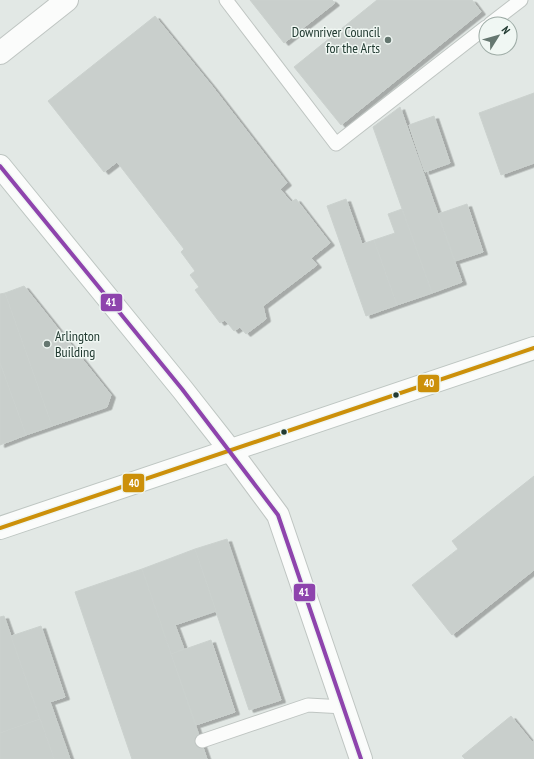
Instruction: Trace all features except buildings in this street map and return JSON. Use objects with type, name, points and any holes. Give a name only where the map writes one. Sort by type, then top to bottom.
[{"type":"street","points":[[0,53],[67,0]]},
{"type":"street","points":[[0,166],[182,389],[230,450],[278,515],[361,759]]},
{"type":"street","points":[[0,528],[534,348]]},
{"type":"lane","points":[[226,0],[336,144],[478,33]]},
{"type":"lane","points":[[500,16],[521,0]]},
{"type":"lane","points":[[202,741],[308,705],[344,707]]},
{"type":"transit line","name":"41","points":[[0,166],[182,389],[278,515],[361,759]]},
{"type":"transit line","name":"40","points":[[0,528],[534,348]]},
{"type":"place","name":"Downriver Council for the Arts","points":[[388,40]]},
{"type":"place","name":"Arlington Building","points":[[47,344]]}]
